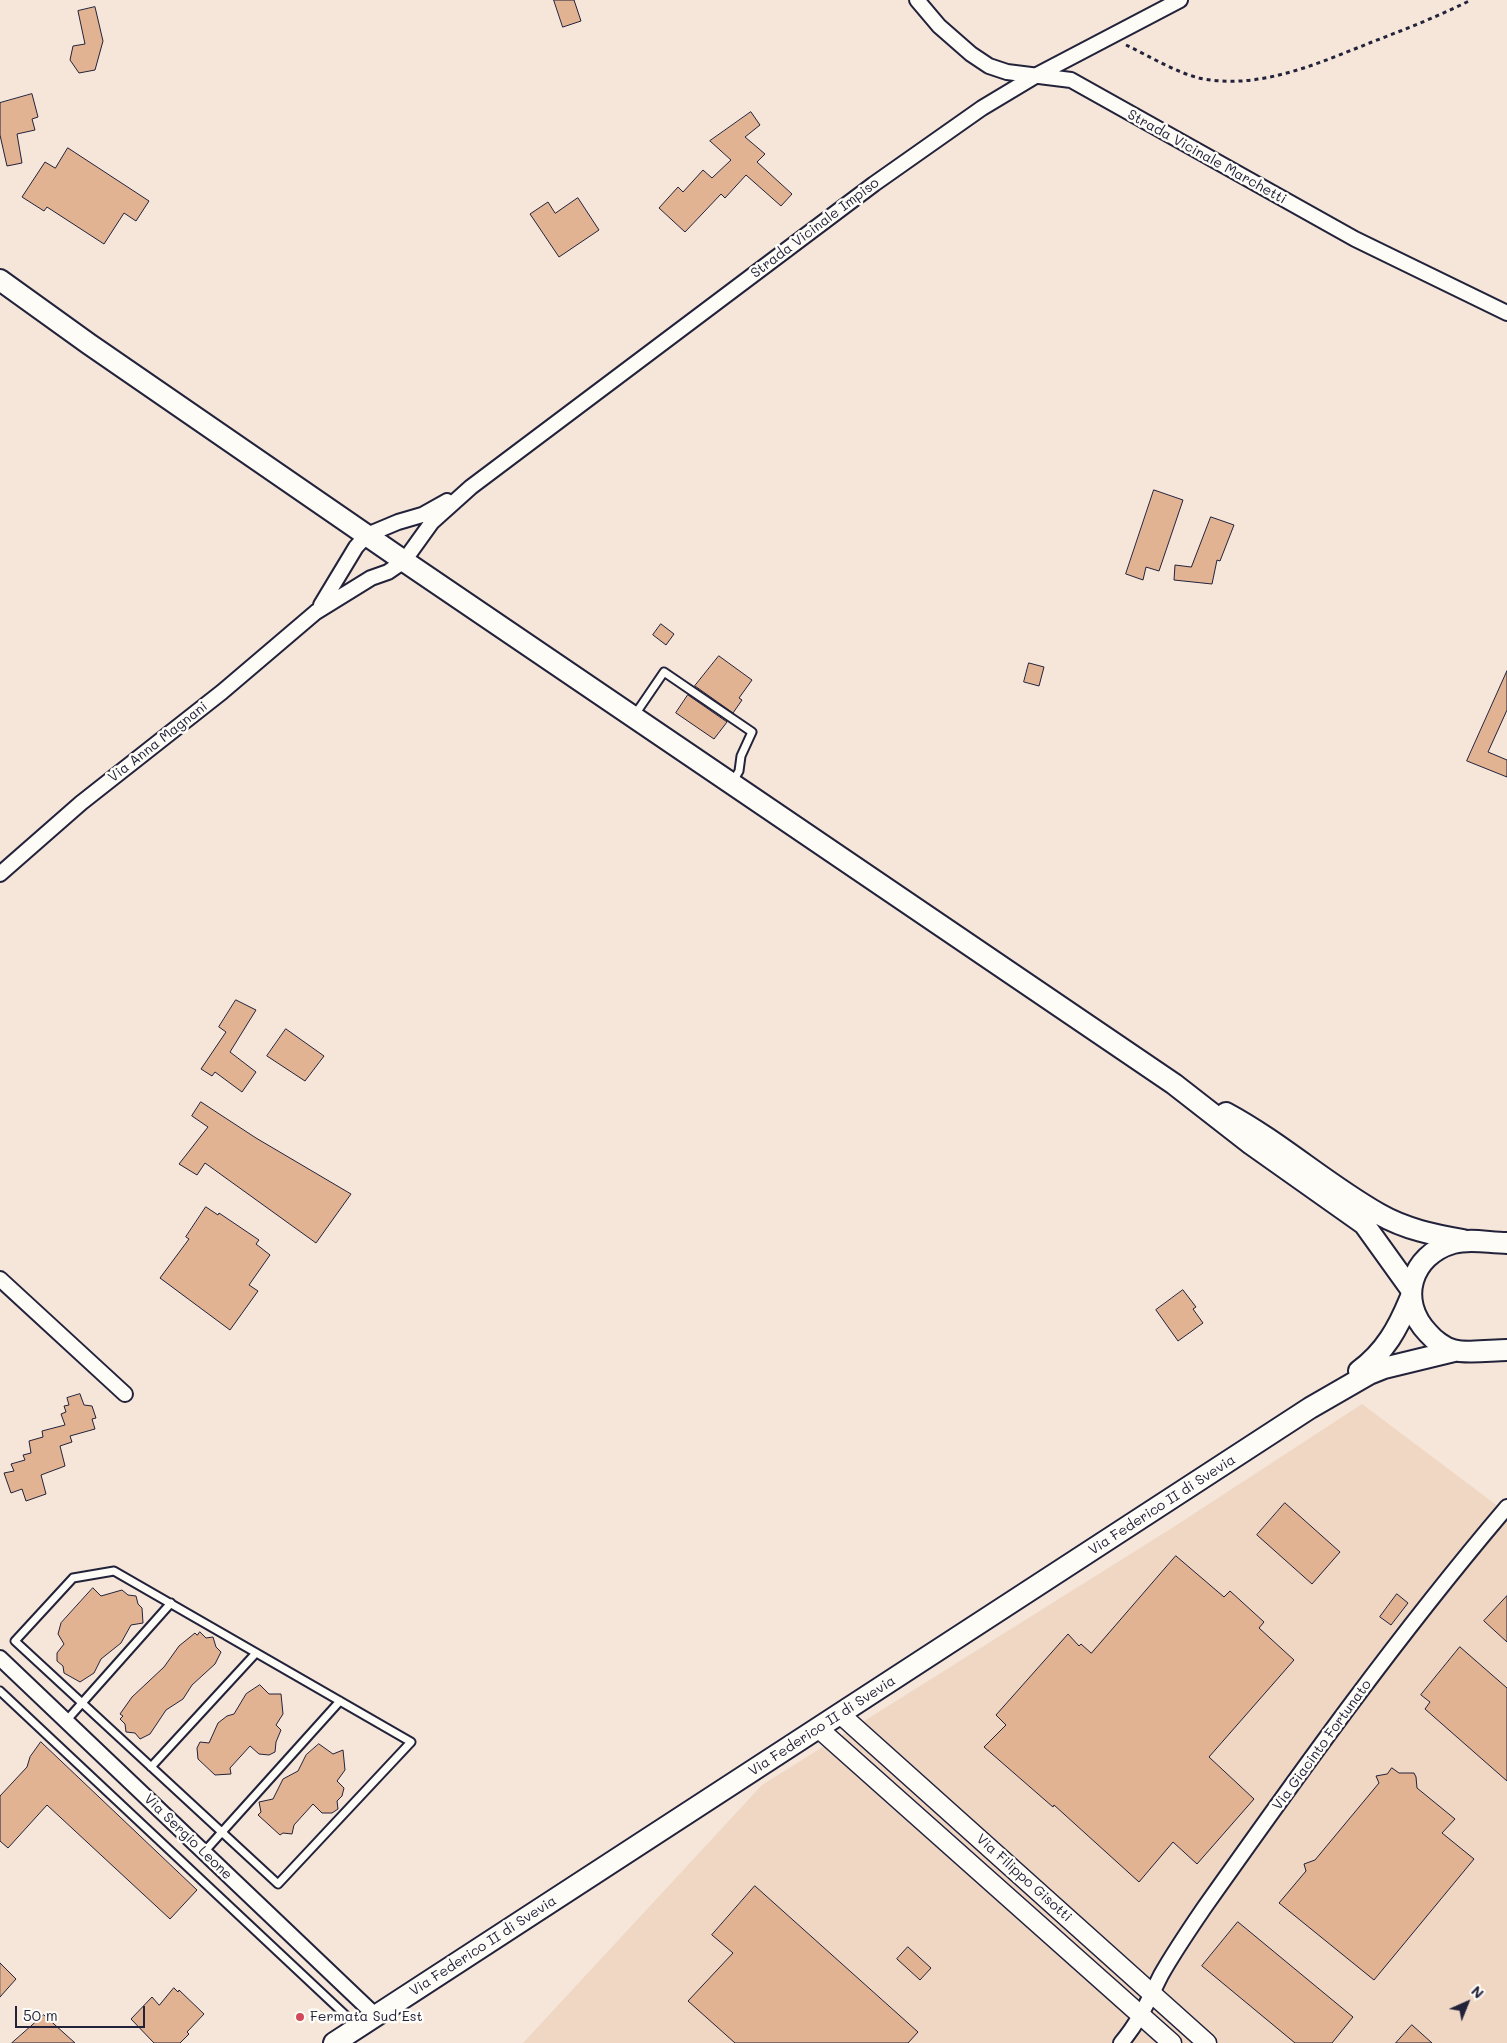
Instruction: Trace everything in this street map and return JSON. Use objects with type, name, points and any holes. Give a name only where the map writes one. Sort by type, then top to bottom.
[{"type":"main road","points":[[0,280],[89,344],[404,561],[1174,1084],[1251,1144],[1364,1224],[1410,1294],[1416,1319],[1441,1344],[1454,1351]]},
{"type":"main road","points":[[0,297],[36,320],[89,344]]},
{"type":"main road","points":[[1174,1084],[1259,1131],[1380,1215],[1418,1230],[1463,1240],[1506,1243]]},
{"type":"main road","points":[[1310,1408],[1378,1355],[1392,1338],[1410,1294],[1418,1268],[1424,1261],[1445,1246],[1463,1240]]},
{"type":"main road","points":[[1310,1408],[1369,1374],[1384,1368],[1454,1351],[1507,1350]]},
{"type":"main road","name":"Via Federico II di Svevia","points":[[334,2043],[1310,1408]]},
{"type":"street","name":"Strada Vicinale Marchetti","points":[[917,0],[939,26],[971,54],[989,66],[1007,72],[1071,80],[1316,218],[1507,314]]},
{"type":"street","name":"Strada Vicinale Impiso","points":[[471,487],[874,184],[982,108],[1037,75],[1180,0]]},
{"type":"street","points":[[367,535],[398,522],[422,515],[471,487]]},
{"type":"street","points":[[404,561],[432,522],[471,487]]},
{"type":"street","name":"Via Anna Magnani","points":[[316,612],[336,584],[356,547],[367,535]]},
{"type":"street","name":"Via Anna Magnani","points":[[0,874],[81,803],[222,692],[316,612],[371,578],[388,572],[404,561]]},
{"type":"street","points":[[0,1279],[125,1394]]},
{"type":"street","name":"Via Giacinto Fortunato","points":[[1121,2043],[1142,2016],[1170,1961],[1195,1921],[1332,1727],[1465,1556],[1507,1507]]},
{"type":"street","name":"Via Sergio Leone","points":[[0,1658],[376,2016]]},
{"type":"street","name":"Via Filippo Gisotti","points":[[840,1714],[1208,2043]]},
{"type":"street","name":"Via Filippo Gisotti","points":[[818,1728],[1172,2043]]},
{"type":"lane","points":[[634,717],[664,672],[752,732],[741,756],[739,771],[732,783]]},
{"type":"lane","points":[[114,1571],[256,1653],[410,1742],[278,1884],[15,1641],[72,1578],[114,1571]]},
{"type":"lane","points":[[66,1720],[171,1603]]},
{"type":"lane","points":[[151,1767],[256,1653]]},
{"type":"lane","points":[[0,1691],[358,2027]]},
{"type":"lane","points":[[204,1852],[340,1701]]},
{"type":"path","points":[[1110,38],[1182,73],[1219,81],[1252,80],[1281,74],[1345,53],[1440,15],[1471,0]]},
{"type":"shaded area","points":[[1362,1404],[1507,1513],[1507,2043],[523,2043],[762,1785],[1172,1528]]},
{"type":"building","points":[[554,0],[574,0],[581,21],[563,27]]},
{"type":"building","points":[[95,7],[103,41],[95,70],[79,73],[70,60],[73,46],[85,44],[78,11]]},
{"type":"building","points":[[32,94],[38,117],[32,119],[35,130],[17,134],[22,163],[7,166],[0,135],[0,103]]},
{"type":"building","points":[[751,112],[760,125],[745,137],[765,154],[757,162],[792,194],[781,206],[746,175],[725,198],[721,194],[685,232],[659,208],[678,187],[683,192],[703,170],[712,178],[731,160],[710,141]]},
{"type":"building","points":[[68,148],[149,201],[136,221],[124,213],[104,244],[47,207],[44,211],[22,197],[45,162],[55,168]]},
{"type":"building","points":[[578,198],[599,230],[559,257],[530,214],[548,202],[555,213]]},
{"type":"building","points":[[1154,490],[1183,500],[1159,571],[1146,567],[1143,580],[1126,574]]},
{"type":"building","points":[[1211,517],[1234,525],[1220,561],[1217,560],[1212,584],[1174,580],[1175,565],[1191,567]]},
{"type":"building","points":[[661,624],[674,634],[666,645],[653,635]]},
{"type":"building","points":[[719,656],[752,680],[739,698],[742,700],[733,713],[695,686]]},
{"type":"building","points":[[1029,663],[1044,667],[1039,686],[1024,682]]},
{"type":"building","points":[[1507,671],[1507,710],[1488,752],[1507,760],[1507,777],[1467,761]]},
{"type":"building","points":[[688,695],[727,722],[714,739],[676,713]]},
{"type":"building","points":[[236,1000],[256,1010],[230,1052],[256,1072],[242,1092],[215,1072],[212,1076],[201,1069],[226,1032],[219,1027]]},
{"type":"building","points":[[286,1029],[324,1056],[305,1081],[267,1056]]},
{"type":"building","points":[[201,1102],[256,1138],[351,1194],[316,1243],[205,1163],[197,1175],[179,1164],[208,1127],[192,1116]]},
{"type":"building","points":[[206,1207],[218,1215],[219,1213],[259,1240],[256,1244],[270,1255],[249,1285],[258,1291],[230,1330],[160,1278],[189,1239],[186,1237]]},
{"type":"building","points":[[1183,1290],[1196,1307],[1193,1309],[1203,1323],[1178,1341],[1156,1310]]},
{"type":"building","points":[[80,1394],[84,1405],[92,1406],[96,1418],[92,1419],[95,1429],[70,1436],[72,1442],[60,1446],[65,1466],[41,1475],[46,1494],[26,1501],[22,1489],[11,1493],[4,1473],[14,1471],[11,1464],[25,1460],[23,1455],[31,1453],[29,1441],[43,1437],[42,1431],[65,1425],[61,1414],[66,1412],[64,1406],[69,1405],[67,1398]]},
{"type":"building","points":[[1285,1503],[1340,1552],[1312,1584],[1257,1535]]},
{"type":"building","points":[[1176,1556],[1224,1597],[1230,1591],[1264,1622],[1259,1628],[1294,1660],[1209,1757],[1254,1799],[1197,1864],[1173,1842],[1139,1882],[1054,1805],[1053,1807],[984,1747],[1006,1725],[996,1715],[1068,1634],[1079,1646],[1081,1644],[1091,1653]]},
{"type":"building","points":[[93,1588],[101,1596],[122,1590],[128,1595],[136,1596],[138,1604],[142,1608],[143,1623],[131,1625],[121,1643],[101,1659],[94,1673],[80,1682],[64,1673],[63,1666],[57,1661],[57,1653],[64,1644],[58,1634],[61,1623]]},
{"type":"building","points":[[1397,1594],[1408,1603],[1391,1625],[1380,1617]]},
{"type":"building","points":[[1507,1596],[1507,1642],[1484,1621]]},
{"type":"building","points":[[200,1632],[206,1638],[213,1637],[216,1647],[221,1652],[215,1664],[192,1685],[183,1699],[166,1710],[150,1734],[140,1739],[135,1733],[126,1732],[125,1724],[120,1719],[123,1716],[120,1714],[132,1697],[164,1667],[179,1646],[195,1633],[197,1635]]},
{"type":"building","points":[[1460,1647],[1507,1688],[1507,1781],[1425,1709],[1430,1702],[1421,1695]]},
{"type":"building","points":[[260,1685],[269,1694],[281,1694],[283,1714],[276,1725],[281,1730],[276,1742],[275,1752],[269,1755],[259,1754],[250,1746],[230,1768],[231,1774],[215,1775],[198,1759],[197,1748],[200,1742],[209,1743],[218,1723],[227,1716],[234,1714],[246,1694]]},
{"type":"building","points":[[41,1742],[197,1890],[170,1919],[47,1805],[8,1848],[0,1841],[0,1796],[27,1767],[30,1757]]},
{"type":"building","points":[[319,1744],[333,1754],[343,1750],[345,1770],[337,1781],[344,1788],[342,1796],[337,1801],[338,1809],[332,1813],[322,1813],[313,1804],[294,1825],[292,1834],[283,1833],[280,1835],[258,1815],[261,1812],[259,1802],[273,1799],[283,1779],[298,1771],[306,1755]]},
{"type":"building","points":[[1392,1768],[1399,1773],[1414,1773],[1417,1788],[1455,1819],[1442,1833],[1474,1859],[1374,1980],[1279,1903],[1306,1871],[1304,1864],[1315,1860],[1379,1783],[1376,1776],[1387,1774]]},
{"type":"building","points":[[755,1886],[918,2032],[908,2043],[735,2043],[688,2001],[733,1953],[712,1935]]},
{"type":"building","points":[[1238,1922],[1353,2017],[1332,2043],[1295,2043],[1202,1966]]},
{"type":"building","points":[[908,1947],[931,1968],[920,1980],[897,1959]]},
{"type":"building","points":[[0,1963],[16,1979],[0,1997]]},
{"type":"building","points":[[174,1988],[178,1992],[179,1990],[204,2014],[187,2032],[189,2034],[180,2043],[154,2043],[131,2019],[152,1997],[159,2005]]},
{"type":"building","points":[[44,2015],[75,2043],[12,2043]]},
{"type":"building","points":[[1412,2025],[1432,2043],[1396,2043]]},
{"type":"place","name":"Fermata Sud Est","points":[[300,2017]]}]
